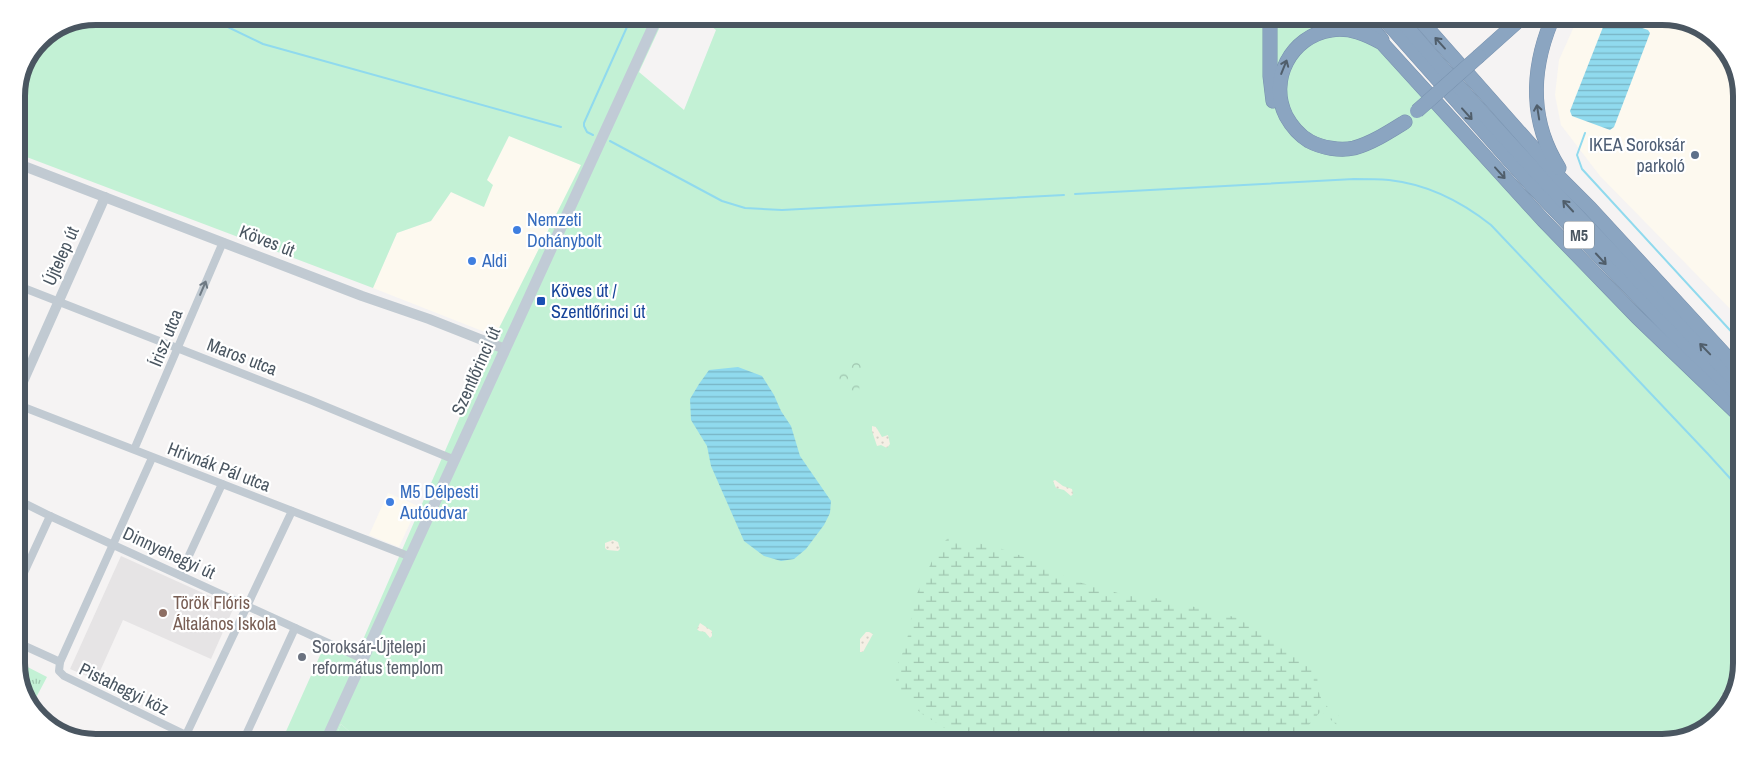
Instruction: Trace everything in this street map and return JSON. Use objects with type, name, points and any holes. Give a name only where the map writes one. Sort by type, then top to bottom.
[{"type":"highway","points":[[1270,25],[1270,76],[1273,102],[1282,123],[1290,134],[1315,152],[1339,158],[1369,149],[1379,143],[1480,56],[1513,25]]},
{"type":"highway","name":"M5","points":[[1370,25],[1397,59],[1543,220],[1637,317],[1733,409]]},
{"type":"highway","name":"M5","points":[[1390,25],[1534,188],[1733,396]]},
{"type":"highway","name":"M5","points":[[1405,25],[1544,180],[1733,378]]},
{"type":"highway","name":"M5","points":[[1425,25],[1559,177],[1590,208],[1733,363]]},
{"type":"highway","points":[[1550,25],[1541,51],[1536,79],[1537,109],[1542,133],[1552,158],[1590,208]]},
{"type":"highway","points":[[1397,59],[1382,43],[1361,33],[1340,29],[1322,32],[1305,41],[1290,56],[1282,72],[1280,98],[1286,115],[1296,132],[1324,147],[1343,149],[1360,146],[1375,140],[1405,122]]},
{"type":"main road","name":"Szentlőrinci út","points":[[329,734],[654,25]]},
{"type":"street","name":"Köves út","points":[[25,166],[362,296],[420,315],[506,349]]},
{"type":"street","name":"Újtelep út","points":[[25,374],[105,197]]},
{"type":"street","name":"Írisz utca","points":[[136,445],[223,242]]},
{"type":"street","name":"Maros utca","points":[[25,289],[310,400],[455,460]]},
{"type":"street","name":"Hrivnák Pál utca","points":[[25,409],[411,557]]},
{"type":"street","points":[[25,646],[60,662],[152,458]]},
{"type":"street","points":[[180,575],[222,484]]},
{"type":"street","name":"Dinnyehegyi út","points":[[25,504],[363,659]]},
{"type":"street","points":[[186,734],[292,511]]},
{"type":"street","points":[[25,570],[50,516]]},
{"type":"street","points":[[247,734],[295,628]]},
{"type":"street","name":"Pistahegyi köz","points":[[60,662],[59,671],[64,676],[181,734]]},
{"type":"shaded area","points":[[1575,25],[1662,25],[1676,26],[1698,34],[1724,60],[1731,78],[1733,91],[1733,312],[1600,176],[1561,125],[1555,95],[1559,60]]},
{"type":"shaded area","points":[[509,136],[581,165],[495,336],[373,288],[397,233],[431,221],[451,192],[483,207],[487,180]]},
{"type":"shaded area","points":[[388,493],[418,506],[399,547],[369,535]]},
{"type":"shaded area","name":"Török Flóris Általános Iskola","points":[[121,556],[234,607],[211,659],[123,620],[96,680],[70,669]]},
{"type":"green space","points":[[96,25],[661,25],[639,72],[684,110],[716,30],[710,25],[1361,25],[1462,140],[1733,415],[1732,675],[1709,716],[1689,729],[1662,734],[352,734],[341,724],[337,734],[285,734],[322,651],[362,642],[495,336],[581,165],[509,136],[487,180],[493,185],[484,207],[451,192],[431,221],[397,233],[373,288],[25,156],[25,91],[32,65],[40,53],[60,34],[73,29]]},
{"type":"green space","points":[[850,356],[865,362],[866,370],[861,376],[859,390],[851,394],[837,386],[829,377],[842,370],[846,373],[850,372]]},
{"type":"green space","points":[[948,538],[962,542],[978,543],[999,548],[1041,563],[1071,580],[1125,595],[1163,599],[1238,618],[1317,671],[1318,689],[1322,700],[1345,720],[1340,728],[1321,711],[1301,734],[954,734],[922,714],[900,694],[896,682],[897,666],[906,645],[915,598],[938,548]]},
{"type":"green space","points":[[25,666],[47,677],[35,700],[26,677]]},
{"type":"green space","points":[[1732,675],[1724,699],[1712,713]]},
{"type":"green space","points":[[341,724],[352,734],[337,734]]},
{"type":"sand","points":[[872,426],[876,427],[882,437],[888,435],[890,444],[887,448],[881,445],[877,446]]},
{"type":"sand","points":[[1055,480],[1063,486],[1072,489],[1073,494],[1071,496],[1064,490],[1056,488],[1053,481]]},
{"type":"sand","points":[[613,540],[618,542],[620,549],[618,551],[605,548],[605,543]]},
{"type":"sand","points":[[700,623],[712,631],[710,638],[705,632],[697,629]]},
{"type":"sand","points":[[866,632],[873,634],[863,652],[860,652],[860,639]]},
{"type":"water","points":[[1604,25],[1634,25],[1648,30],[1650,33],[1614,127],[1610,130],[1572,116],[1570,111]]},
{"type":"water","points":[[738,367],[762,376],[791,426],[800,456],[831,501],[830,513],[824,525],[806,549],[794,559],[781,561],[764,556],[744,541],[711,466],[707,446],[691,420],[690,399],[709,370]]},
{"type":"waterway","points":[[224,25],[263,44],[561,127]]},
{"type":"waterway","points":[[593,135],[587,132],[584,123],[628,25]]},
{"type":"waterway","points":[[1585,133],[1577,155],[1582,169],[1733,333]]},
{"type":"waterway","points":[[610,141],[722,201],[745,208],[782,210],[1064,195]]},
{"type":"waterway","points":[[1075,194],[1362,179],[1403,182],[1443,195],[1491,225],[1733,482]]},
{"type":"place","name":"IKEA Soroksár parkoló","points":[[1695,155]]},
{"type":"place","name":"Nemzeti Dohánybolt","points":[[517,230]]},
{"type":"place","name":"Aldi","points":[[472,261]]},
{"type":"place","name":"Köves út / Szentlőrinci út","points":[[541,301]]},
{"type":"place","name":"M5 Délpesti Autóudvar","points":[[390,502]]},
{"type":"place","name":"Török Flóris Általános Iskola","points":[[163,613]]},
{"type":"place","name":"Soroksár-Újtelepi református templom","points":[[302,657]]}]
